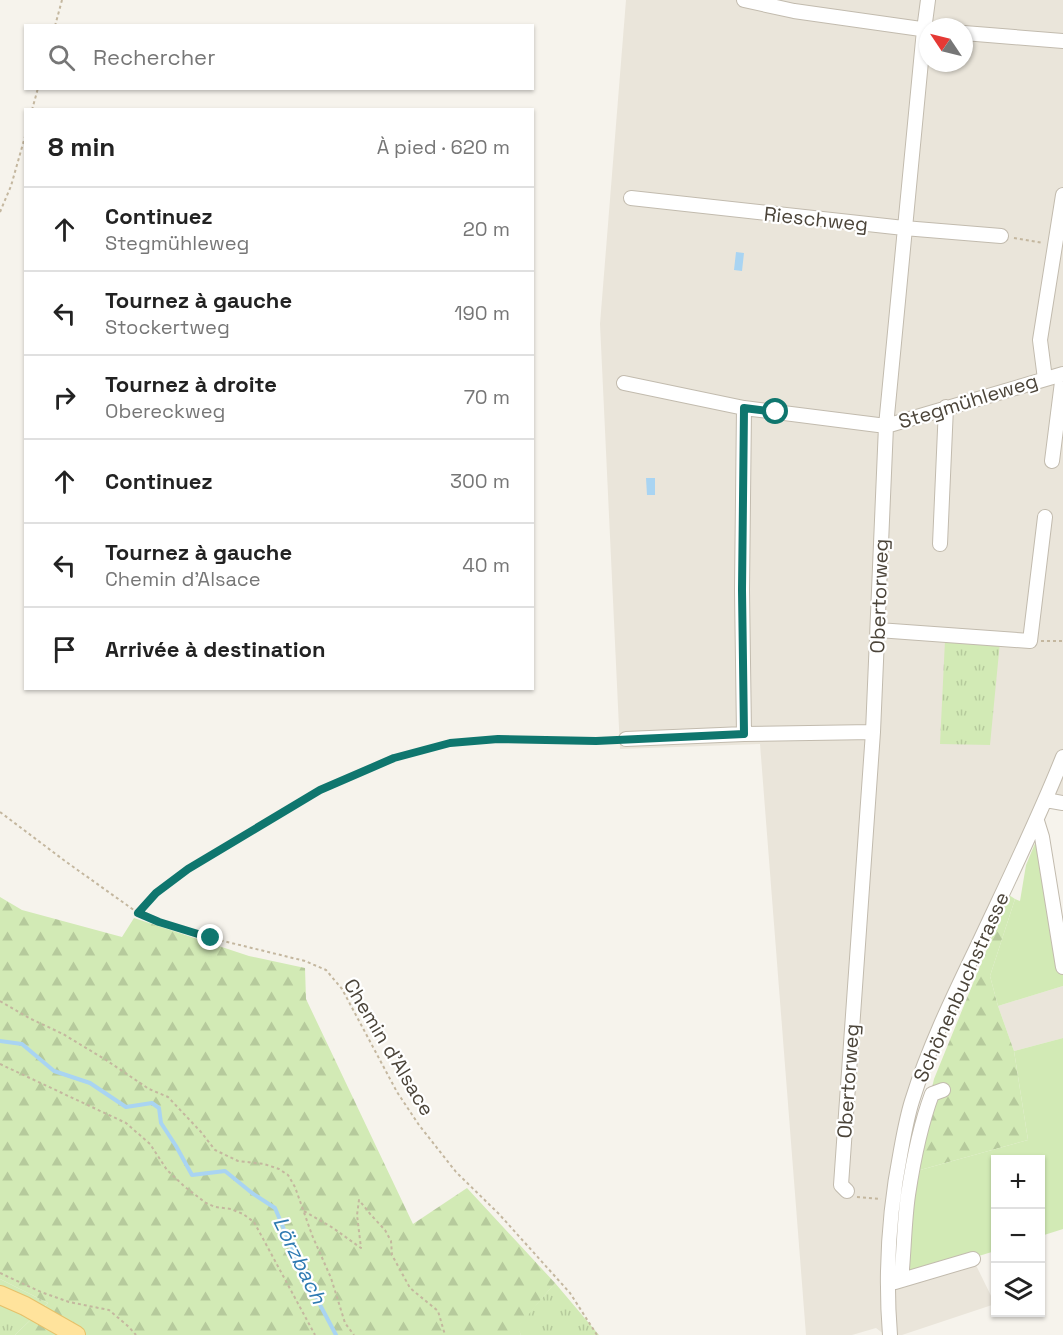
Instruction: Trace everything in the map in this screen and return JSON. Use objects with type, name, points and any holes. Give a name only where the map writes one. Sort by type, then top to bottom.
[{"type":"main road","points":[[0,1294],[76,1335]]},
{"type":"street","points":[[744,0],[794,11],[919,29]]},
{"type":"street","name":"Obertorweg","points":[[927,18],[928,0]]},
{"type":"street","points":[[973,34],[1063,40]]},
{"type":"street","name":"Obertorweg","points":[[847,1191],[841,1185],[873,732],[886,426],[921,72]]},
{"type":"street","points":[[1045,379],[1040,340],[1063,195]]},
{"type":"street","name":"Rieschweg","points":[[630,198],[904,228],[1001,236]]},
{"type":"street","points":[[1052,461],[1063,374]]},
{"type":"street","name":"Stegmühleweg","points":[[624,383],[744,408],[886,426],[1063,374]]},
{"type":"street","points":[[940,544],[946,407]]},
{"type":"street","points":[[744,408],[742,590],[744,734]]},
{"type":"street","points":[[878,630],[1030,641],[1045,517]]},
{"type":"street","points":[[626,739],[873,732]]},
{"type":"street","name":"Schönenbuchstrasse","points":[[890,1335],[888,1284],[892,1206],[911,1104],[941,1022],[1037,821],[1063,757]]},
{"type":"street","points":[[1046,800],[1063,803]]},
{"type":"street","points":[[1037,821],[1042,837],[1063,968]]},
{"type":"street","points":[[901,1280],[908,1196],[917,1150],[932,1094],[943,1090]]},
{"type":"street","points":[[888,1284],[973,1259]]},
{"type":"path","points":[[56,24],[62,0]]},
{"type":"path","points":[[33,108],[37,90]]},
{"type":"path","points":[[0,212],[11,186],[24,140]]},
{"type":"path","points":[[1001,236],[1055,245]]},
{"type":"path","points":[[1047,641],[1063,641]]},
{"type":"path","points":[[138,913],[156,893],[188,869],[320,790],[394,758],[450,743],[498,739],[596,741],[626,739]]},
{"type":"path","name":"Chemin d'Alsace","points":[[0,812],[138,913],[211,938],[304,961],[326,970],[342,989],[397,1092],[419,1125],[456,1172],[499,1214],[570,1293],[597,1335]]},
{"type":"path","points":[[0,1000],[28,1018],[63,1034],[149,1089],[168,1097],[201,1132],[214,1150],[238,1161],[264,1164],[279,1169],[288,1175],[295,1186],[331,1278],[345,1323],[354,1335]]},
{"type":"path","points":[[0,1064],[126,1123],[150,1144],[167,1170],[185,1187],[206,1203],[231,1209],[254,1222],[315,1335]]},
{"type":"path","points":[[847,1191],[853,1196],[885,1200]]},
{"type":"path","points":[[304,1211],[361,1248],[357,1215],[360,1200],[385,1230],[391,1241],[392,1256],[410,1288],[438,1311],[445,1335]]},
{"type":"path","points":[[0,1273],[40,1292],[69,1302],[109,1310],[136,1335]]},
{"type":"shaded area","points":[[626,0],[1063,0],[1063,803],[1047,800],[911,1104],[913,1172],[973,1259],[991,1296],[991,1305],[902,1335],[885,1335],[876,1328],[852,1335],[806,1335],[760,744],[620,749],[600,324]]},
{"type":"shaded area","points":[[1063,986],[1063,1038],[1014,1051],[998,1006]]},
{"type":"green space","points":[[945,640],[1000,642],[990,745],[940,744]]},
{"type":"green space","points":[[1036,841],[1063,967],[1063,986],[998,1006],[990,976],[1015,899],[1020,901],[1026,865]]},
{"type":"green space","points":[[1009,895],[1015,899],[990,976],[1014,1051],[1028,1140],[913,1172],[934,1079]]},
{"type":"green space","points":[[0,897],[22,910],[122,937],[134,918],[249,956],[305,968],[306,999],[413,1224],[467,1188],[555,1283],[518,1327],[521,1335],[15,1335],[48,1303],[0,1279]]},
{"type":"green space","points":[[1063,1038],[1063,1229],[1045,1235],[1045,1155],[991,1155],[991,1252],[901,1280],[913,1172],[1028,1140],[1014,1051]]},
{"type":"green space","points":[[0,1279],[48,1303],[15,1335],[0,1335]]},
{"type":"green space","points":[[555,1283],[599,1335],[521,1335],[517,1327]]},
{"type":"water","points":[[736,252],[744,253],[742,271],[734,270]]},
{"type":"water","points":[[646,478],[655,478],[655,495],[647,495]]},
{"type":"waterway","name":"Lörzbach","points":[[0,1041],[22,1044],[54,1071],[90,1083],[126,1107],[152,1103],[159,1108],[161,1123],[192,1175],[225,1171],[275,1208],[299,1265],[336,1335]]},
{"type":"route","points":[[211,938],[138,913],[156,893],[188,869],[320,790],[394,758],[450,743],[498,739],[596,741],[744,734],[742,590],[744,408],[776,412]]}]
